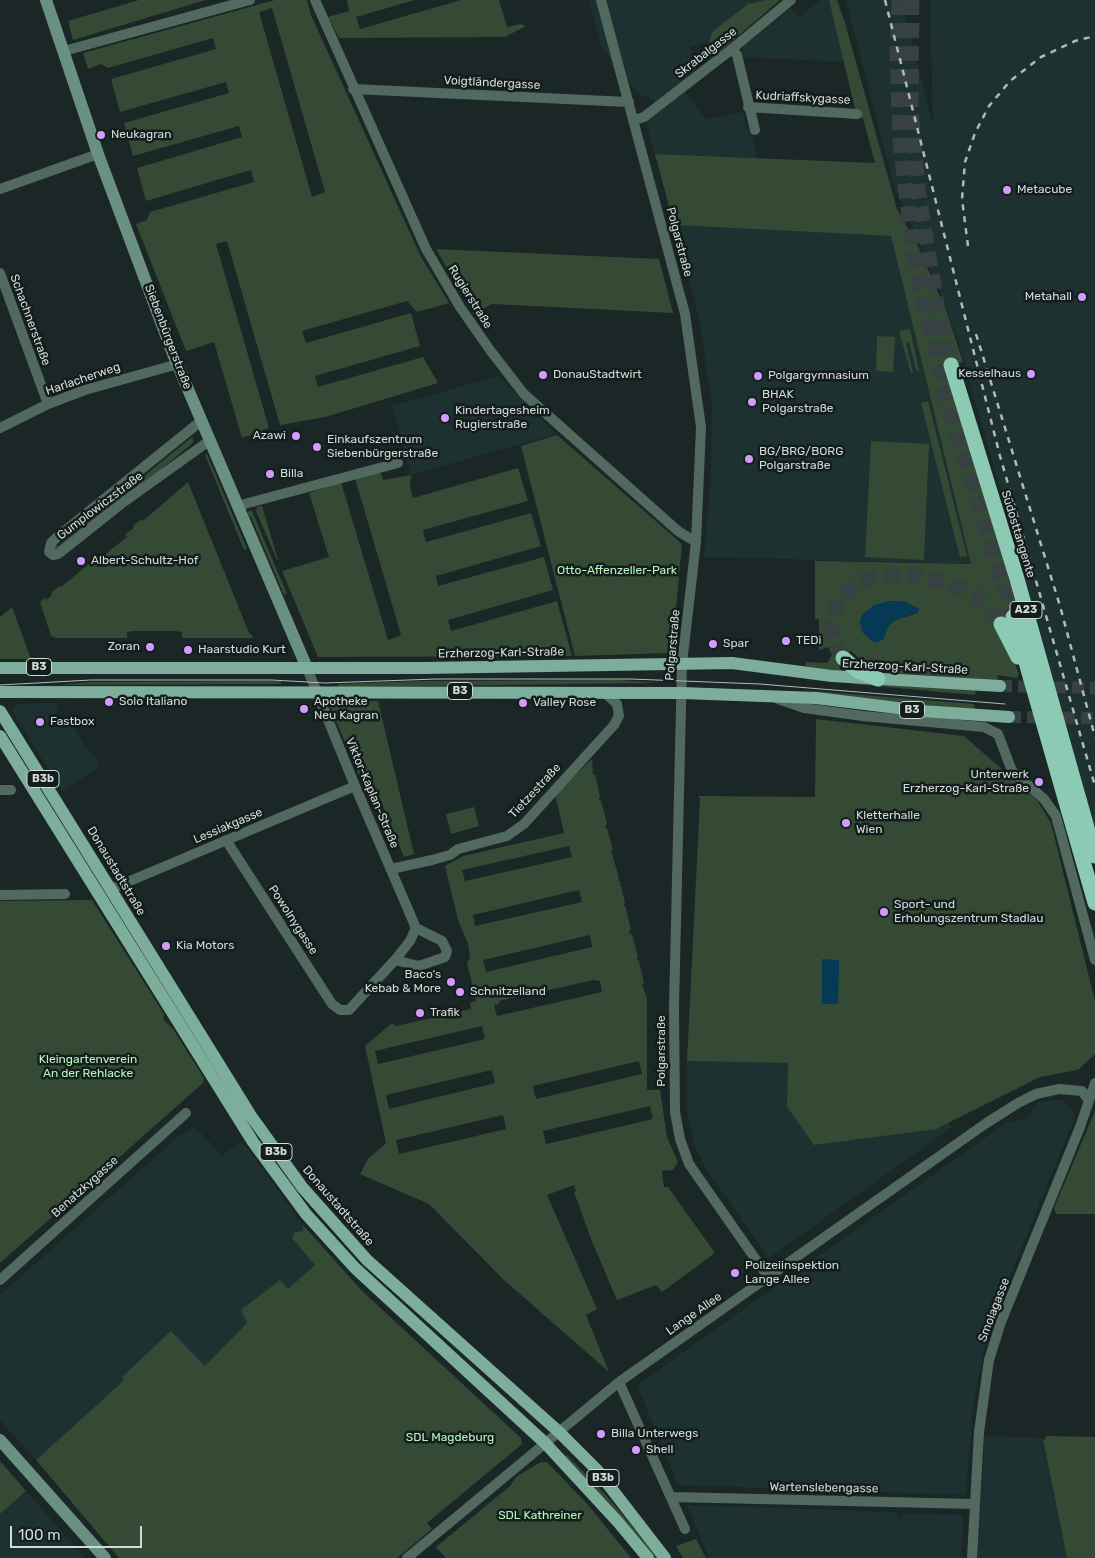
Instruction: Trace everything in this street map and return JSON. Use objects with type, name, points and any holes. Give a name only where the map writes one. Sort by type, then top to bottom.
[{"type":"highway","name":"Südosttangente","points":[[952,365],[1017,579],[1095,856]]},
{"type":"highway","name":"A23","points":[[1007,620],[1028,666],[1095,903]]},
{"type":"highway","points":[[843,658],[858,671],[878,679]]},
{"type":"main road","name":"Erzherzog-Karl-Straße","points":[[0,668],[308,668],[682,664],[763,666],[832,676],[1000,686]]},
{"type":"main road","name":"B3","points":[[0,692],[603,691],[765,695],[1010,717]]},
{"type":"main road","name":"Donaustadtstraße","points":[[0,710],[251,1116],[302,1188],[367,1260],[559,1432],[597,1470],[665,1558]]},
{"type":"main road","name":"B3b","points":[[0,736],[253,1142],[295,1200],[355,1268],[544,1443],[618,1522],[648,1558]]},
{"type":"street","name":"Siebenbürgerstraße","points":[[46,0],[98,154],[178,364],[209,441],[308,668]]},
{"type":"street","points":[[64,51],[250,0]]},
{"type":"street","name":"Rugierstraße","points":[[315,0],[353,89],[426,249],[460,307],[490,350],[524,394],[678,531],[696,542]]},
{"type":"street","name":"Polgarstraße","points":[[601,0],[685,314],[693,358],[701,427],[696,542],[682,664],[674,1006],[675,1112],[680,1139],[689,1164],[768,1277]]},
{"type":"street","name":"Skrabalgasse","points":[[634,120],[644,117],[732,49],[790,0]]},
{"type":"street","points":[[732,49],[737,56],[748,108],[755,130]]},
{"type":"street","name":"Voigtländergasse","points":[[353,89],[629,102]]},
{"type":"street","name":"Kudriaffskygasse","points":[[748,108],[857,114]]},
{"type":"street","points":[[0,190],[98,154]]},
{"type":"street","name":"Schachnerstraße","points":[[0,273],[48,404]]},
{"type":"street","name":"Harlacherweg","points":[[0,428],[48,404],[116,380],[178,364]]},
{"type":"street","name":"Gumplowiczstraße","points":[[201,421],[56,538],[51,543],[49,552],[53,555],[58,554],[121,504],[209,441]]},
{"type":"street","points":[[238,506],[398,462]]},
{"type":"street","name":"Viktor-Kaplan-Straße","points":[[308,668],[355,786],[416,928]]},
{"type":"street","name":"Tietzestraße","points":[[391,869],[432,860],[458,849],[507,836],[524,824],[614,725],[619,716],[617,704],[603,691]]},
{"type":"street","points":[[765,695],[804,708],[906,721],[984,727],[998,734],[1012,771],[1049,804],[1056,816],[1095,960]]},
{"type":"street","name":"Lessiakgasse","points":[[111,889],[355,786]]},
{"type":"street","points":[[0,790],[11,790]]},
{"type":"street","name":"Powolnygasse","points":[[226,840],[332,1004],[340,1010],[348,1010],[395,960]]},
{"type":"street","points":[[0,895],[65,894]]},
{"type":"street","points":[[416,928],[442,941],[447,951],[445,957],[419,966],[395,960],[410,941],[416,928]]},
{"type":"street","name":"Smolagasse","points":[[972,1558],[979,1432],[989,1360],[1001,1322],[1077,1137],[1094,1086]]},
{"type":"street","name":"Lange Allee","points":[[407,1558],[619,1382],[1018,1103],[1036,1094],[1060,1089],[1082,1092],[1088,1101]]},
{"type":"street","name":"Benatzkygasse","points":[[0,1280],[186,1113]]},
{"type":"street","points":[[619,1382],[686,1529]]},
{"type":"street","points":[[0,1440],[105,1558]]},
{"type":"street","name":"Wartenslebengasse","points":[[672,1497],[975,1504]]},
{"type":"shaded area","points":[[589,0],[767,0],[712,45],[709,42],[690,47],[696,70],[656,101],[639,94],[601,47]]},
{"type":"shaded area","points":[[820,0],[829,0],[845,62],[742,57],[743,47],[791,8],[799,17]]},
{"type":"shaded area","points":[[846,0],[901,0],[933,125],[930,0],[1095,0],[1095,828],[959,344],[939,288],[893,183]]},
{"type":"shaded area","points":[[685,92],[706,119],[744,112],[746,128],[752,131],[756,158],[655,154],[646,122]]},
{"type":"shaded area","points":[[674,225],[891,236],[971,564],[704,557],[711,476],[712,402],[698,314]]},
{"type":"shaded area","points":[[498,376],[556,434],[411,475],[392,406]]},
{"type":"shaded area","points":[[57,703],[56,724],[75,723],[77,728],[75,729],[83,743],[99,762],[97,763],[99,767],[62,791],[13,712],[13,707],[17,704]]},
{"type":"shaded area","points":[[687,1061],[788,1063],[787,1107],[936,1129],[948,1123],[952,1127],[769,1258],[705,1167],[695,1146],[687,1112]]},
{"type":"shaded area","points":[[1063,1100],[1076,1115],[996,1310],[985,1345],[973,1406],[966,1495],[678,1485],[637,1385],[1006,1123],[1027,1119],[1038,1102]]},
{"type":"shaded area","points":[[195,1127],[222,1155],[243,1142],[299,1220],[361,1290],[204,1366],[122,1377],[124,1379],[36,1460],[0,1420],[0,1295],[179,1136]]},
{"type":"shaded area","points":[[985,1436],[1042,1438],[1067,1558],[977,1558]]},
{"type":"shaded area","points":[[26,1491],[85,1558],[0,1558],[0,1514]]},
{"type":"shaded area","points":[[687,1505],[893,1512],[897,1513],[897,1518],[902,1519],[903,1513],[963,1515],[961,1558],[709,1558]]},
{"type":"green space","points":[[139,0],[206,0],[73,40],[68,21]]},
{"type":"green space","points":[[275,0],[307,0],[311,15],[421,257],[449,303],[417,312],[407,301],[302,331],[306,343],[411,313],[420,346],[315,376],[318,387],[423,357],[438,383],[325,417],[280,425],[227,241],[216,244],[269,428],[242,438],[214,342],[186,351],[136,224],[147,220],[150,212],[254,182],[251,170],[146,201],[137,168],[242,137],[239,126],[133,156],[124,123],[229,93],[226,82],[120,112],[111,79],[216,49],[213,38],[108,68],[101,64],[88,69],[83,53]],"holes":[[[272,8],[325,192],[312,197],[259,12]]]},
{"type":"green space","points":[[347,0],[415,0],[356,17],[360,29],[461,0],[499,0],[507,27],[521,24],[526,26],[505,37],[339,38],[328,17],[349,11]]},
{"type":"green space","points":[[767,0],[780,0],[718,53],[709,42],[712,32],[748,4]]},
{"type":"green space","points":[[829,0],[837,0],[845,23],[897,209],[917,244],[944,306],[942,307],[943,310],[946,310],[963,362],[958,364],[957,360],[944,364],[1019,613],[1005,617],[994,626],[1011,654],[1019,674],[1017,678],[997,675],[998,680],[893,673],[866,664],[851,651],[837,661],[841,671],[805,666],[806,662],[827,663],[832,655],[828,647],[819,650],[819,619],[815,619],[815,561],[971,564],[891,236],[674,225],[655,154],[875,163],[863,118],[857,117]],"holes":[[[889,601],[905,602],[919,609],[917,613],[895,620],[889,625]]]},
{"type":"green space","points":[[436,249],[659,259],[673,313],[492,304],[479,311],[483,318],[478,321]]},
{"type":"green space","points":[[910,329],[919,371],[917,372],[909,342],[906,343],[913,373],[911,373],[899,331]]},
{"type":"green space","points":[[877,336],[895,337],[893,372],[876,371]]},
{"type":"green space","points":[[928,401],[967,556],[960,557],[921,403]]},
{"type":"green space","name":"Otto-Affenzeller-Park","points":[[557,435],[682,544],[673,640],[670,653],[575,656],[521,446]]},
{"type":"green space","points":[[192,437],[194,442],[59,553],[53,553],[55,543],[58,546]]},
{"type":"green space","points":[[871,441],[929,444],[924,560],[865,557]]},
{"type":"green space","points":[[207,454],[247,549],[244,550],[205,455]]},
{"type":"green space","points":[[518,468],[528,501],[423,530],[426,542],[531,513],[541,546],[436,576],[438,586],[544,557],[553,590],[448,620],[451,631],[557,601],[572,656],[318,657],[282,571],[329,557],[309,493],[341,482],[388,640],[401,635],[355,478],[380,471],[383,480],[411,475],[410,487],[413,498]]},
{"type":"green space","points":[[188,482],[249,633],[253,636],[252,638],[182,638],[182,632],[174,631],[127,632],[127,638],[56,638],[51,636],[40,602],[45,598],[46,600],[60,586],[90,563],[92,565],[127,537],[125,534],[134,528],[133,526],[142,519],[143,521]]},
{"type":"green space","points":[[262,506],[278,560],[256,511],[257,507]]},
{"type":"green space","points":[[249,511],[252,511],[287,594],[284,595],[251,517],[247,514]]},
{"type":"green space","points":[[12,607],[31,659],[0,659],[0,617]]},
{"type":"green space","points":[[621,680],[658,683],[338,687],[338,684],[420,681]]},
{"type":"green space","points":[[281,681],[281,684],[59,685],[91,682]]},
{"type":"green space","points":[[854,682],[976,689],[975,695],[853,684]]},
{"type":"green space","points":[[812,691],[974,704],[975,710],[809,693]]},
{"type":"green space","points":[[378,701],[414,854],[404,857],[379,797],[366,792],[329,704],[331,702]]},
{"type":"green space","name":"Sport- und Erholungszentrum Stadlau","points":[[816,719],[964,736],[1037,800],[1051,823],[1095,1001],[1095,1054],[1078,1070],[1040,1077],[936,1129],[814,1145],[787,1107],[788,1063],[687,1061],[700,799],[698,796],[815,797]]},
{"type":"green space","points":[[592,759],[593,775],[595,774],[599,800],[601,801],[607,823],[605,828],[607,828],[613,850],[611,851],[631,930],[629,931],[630,935],[632,934],[638,957],[636,959],[639,961],[644,983],[642,984],[647,999],[647,1090],[660,1090],[667,1137],[678,1162],[673,1170],[662,1171],[664,1187],[668,1187],[715,1253],[662,1292],[656,1285],[617,1300],[593,1244],[574,1192],[576,1191],[574,1185],[547,1195],[597,1309],[586,1315],[609,1372],[504,1280],[429,1204],[360,1174],[368,1159],[386,1143],[365,1046],[392,1023],[396,1026],[471,1009],[470,1003],[476,1001],[467,962],[470,958],[468,944],[458,920],[445,866],[463,856],[564,833],[555,794]],"holes":[[[569,846],[572,857],[465,881],[462,870]],[[579,890],[582,902],[475,926],[473,915]],[[590,935],[592,947],[486,972],[483,960]],[[594,980],[600,981],[602,992],[497,1016],[494,1005],[499,1004],[499,1001]],[[482,1026],[485,1039],[378,1064],[375,1051]],[[639,1061],[642,1074],[536,1099],[533,1086]],[[492,1070],[495,1083],[389,1109],[386,1095]],[[650,1106],[653,1119],[546,1144],[543,1131]],[[503,1115],[506,1129],[399,1154],[396,1140]]]},
{"type":"green space","points":[[474,807],[479,826],[451,834],[446,814]]},
{"type":"green space","name":"Kleingartenverein An der Rehlacke","points":[[92,900],[164,1014],[163,1019],[173,1029],[204,1078],[203,1083],[0,1263],[0,901]]},
{"type":"green space","points":[[1095,1111],[1095,1214],[1056,1214],[1054,1208]]},
{"type":"green space","name":"SDL Magdeburg","points":[[303,1225],[361,1290],[521,1438],[522,1444],[427,1523],[432,1529],[397,1558],[119,1558],[36,1460],[124,1380],[122,1377],[171,1331],[205,1366],[247,1323],[241,1310],[280,1280],[288,1289],[315,1265],[292,1238],[295,1232],[303,1231]]},
{"type":"green space","points":[[1046,1436],[1095,1437],[1095,1558],[1067,1558],[1043,1440],[1046,1439]]},
{"type":"green space","points":[[567,1455],[605,1494],[659,1558],[655,1558],[612,1506],[565,1456]]},
{"type":"green space","points":[[0,1461],[26,1491],[0,1514]]},
{"type":"green space","name":"SDL Kathreiner","points":[[541,1462],[547,1462],[589,1506],[631,1558],[446,1558],[436,1547],[510,1486],[516,1477]]},
{"type":"green space","points":[[696,1539],[706,1558],[683,1558],[676,1546]]},
{"type":"water","points":[[889,601],[905,602],[919,609],[917,612],[895,620],[889,625],[883,640],[874,643],[862,632],[860,621],[862,615],[874,605]]},
{"type":"water","points":[[822,959],[839,960],[838,1004],[822,1004]]},
{"type":"tunnel","points":[[899,0],[897,50],[900,142],[914,261],[947,401],[1013,617]]},
{"type":"tunnel","points":[[912,0],[911,110],[918,189],[938,311],[951,365]]},
{"type":"tunnel","points":[[843,658],[833,639],[832,627],[835,607],[856,583],[878,575],[910,575],[949,583],[974,595],[1001,624]]},
{"type":"tunnel","points":[[1000,686],[1095,688]]},
{"type":"tunnel","points":[[1009,717],[1095,718]]},
{"type":"tram line","points":[[0,685],[91,680],[272,680],[325,683],[436,679],[631,679],[760,684],[1005,704]]},
{"type":"railway","points":[[885,0],[1000,456],[1095,786]]},
{"type":"railway","points":[[968,246],[962,199],[965,162],[975,133],[989,106],[1010,81],[1041,57],[1075,41],[1095,36]]},
{"type":"railway","points":[[976,334],[1060,606],[1095,737]]},
{"type":"place","name":"Neukagran","points":[[101,135]]},
{"type":"place","name":"Metacube","points":[[1007,190]]},
{"type":"place","name":"Metahall","points":[[1082,297]]},
{"type":"place","name":"Kesselhaus","points":[[1031,374]]},
{"type":"place","name":"DonauStadtwirt","points":[[543,375]]},
{"type":"place","name":"Polgargymnasium","points":[[758,376]]},
{"type":"place","name":"BHAK Polgarstraße","points":[[752,402]]},
{"type":"place","name":"Kindertagesheim Rugierstraße","points":[[445,418]]},
{"type":"place","name":"Azawi","points":[[296,436]]},
{"type":"place","name":"Einkaufszentrum Siebenbürgerstraße","points":[[317,447]]},
{"type":"place","name":"BG/BRG/BORG Polgarstraße","points":[[749,459]]},
{"type":"place","name":"Billa","points":[[270,474]]},
{"type":"place","name":"Albert-Schultz-Hof","points":[[81,561]]},
{"type":"place","name":"TEDi","points":[[786,641]]},
{"type":"place","name":"Spar","points":[[713,644]]},
{"type":"place","name":"Zoran","points":[[150,647]]},
{"type":"place","name":"Haarstudio Kurt","points":[[188,650]]},
{"type":"place","name":"Solo Italiano","points":[[109,702]]},
{"type":"place","name":"Valley Rose","points":[[523,703]]},
{"type":"place","name":"Apotheke Neu Kagran","points":[[304,709]]},
{"type":"place","name":"Fastbox","points":[[40,722]]},
{"type":"place","name":"Unterwerk Erzherzog-Karl-Straße","points":[[1039,782]]},
{"type":"place","name":"Kletterhalle Wien","points":[[846,823]]},
{"type":"place","name":"Sport- und Erholungszentrum Stadlau","points":[[884,912]]},
{"type":"place","name":"Kia Motors","points":[[166,946]]},
{"type":"place","name":"Baco‘s Kebab & More","points":[[451,982]]},
{"type":"place","name":"Schnitzelland","points":[[460,992]]},
{"type":"place","name":"Trafik","points":[[420,1013]]},
{"type":"place","name":"Polizeiinspektion Lange Allee","points":[[735,1273]]},
{"type":"place","name":"Billa Unterwegs","points":[[601,1434]]},
{"type":"place","name":"Shell","points":[[636,1450]]}]
